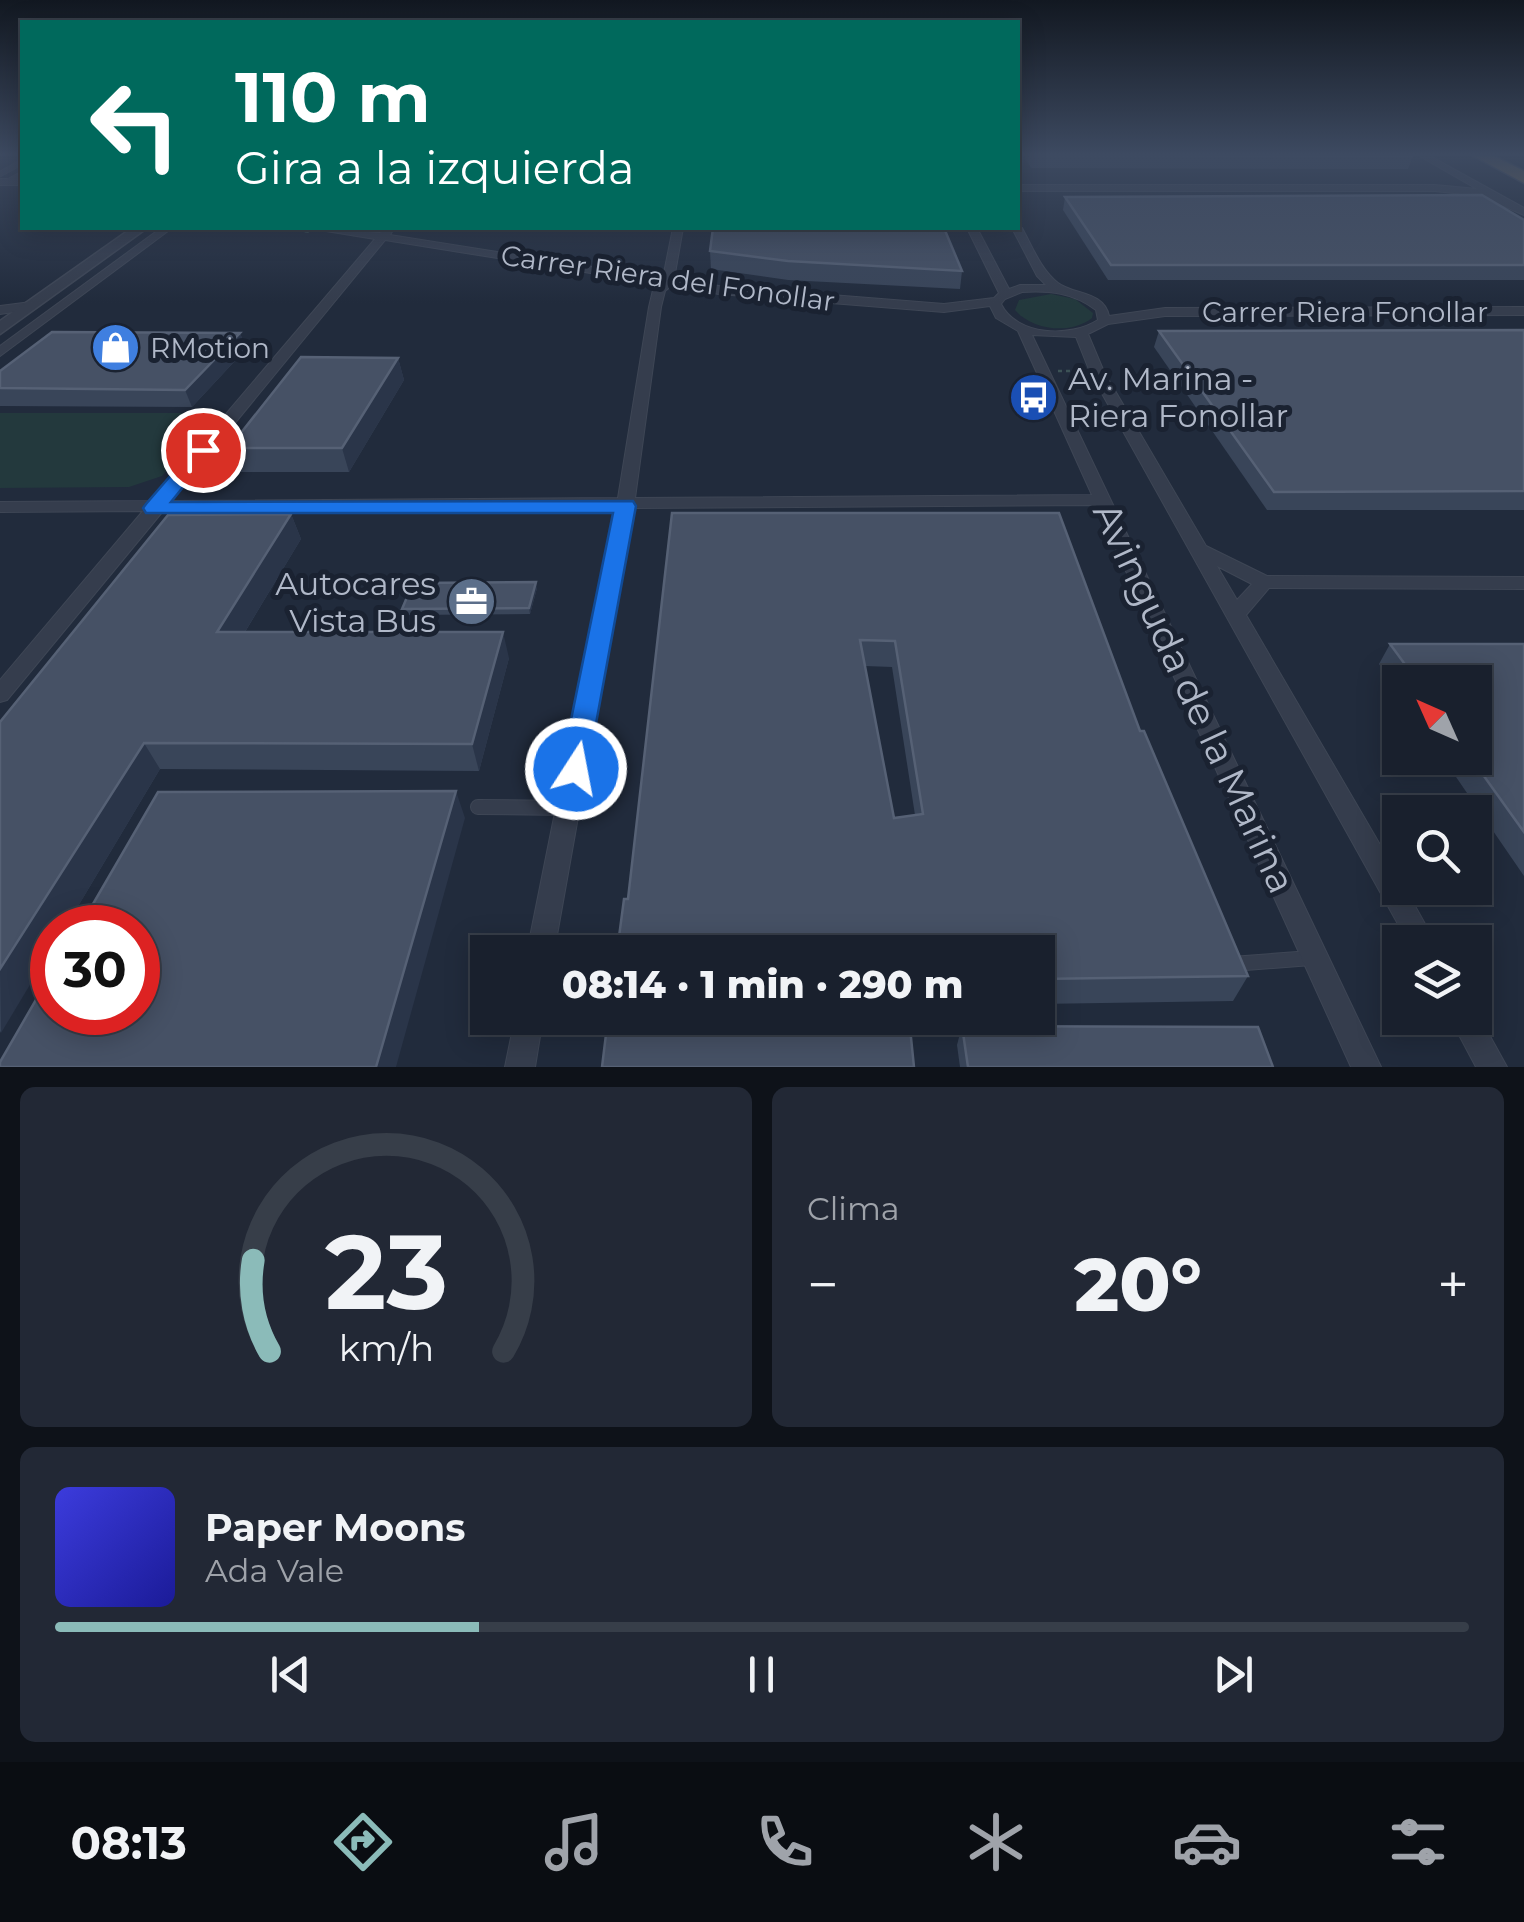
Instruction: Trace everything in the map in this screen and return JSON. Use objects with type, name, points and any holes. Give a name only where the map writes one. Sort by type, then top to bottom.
[{"type":"street","points":[[0,329],[137,230]]},
{"type":"street","points":[[0,352],[164,230]]},
{"type":"street","name":"Carrer Riera del Fonollar","points":[[356,230],[387,232],[668,282],[817,301],[952,308]]},
{"type":"street","points":[[544,935],[626,506],[655,308],[659,290],[668,282],[678,230]]},
{"type":"street","points":[[973,230],[1001,297]]},
{"type":"street","points":[[1019,230],[1043,276],[1060,290]]},
{"type":"street","points":[[0,694],[387,232]]},
{"type":"street","points":[[952,308],[1030,288],[1060,290]]},
{"type":"street","name":"Carrer Riera Fonollar","points":[[1060,290],[1088,299],[1166,312]]},
{"type":"street","name":"Avinguda de la Marina","points":[[1001,297],[995,310],[1013,324],[1043,370],[1366,1067]]},
{"type":"street","points":[[1088,299],[1102,310],[1104,321]]},
{"type":"street","points":[[0,310],[31,306]]},
{"type":"street","points":[[952,308],[1052,334],[1080,333]]},
{"type":"street","name":"Carrer Riera Fonollar","points":[[1080,333],[1104,321],[1166,312],[1524,311]]},
{"type":"street","name":"Avinguda de la Marina","points":[[1080,333],[1197,549],[1412,925]]},
{"type":"street","points":[[0,507],[1104,500]]},
{"type":"street","points":[[1197,549],[1264,582],[1524,582]]},
{"type":"street","points":[[1235,615],[1264,582]]},
{"type":"street","points":[[520,1067],[526,1035]]},
{"type":"street","points":[[1474,1035],[1492,1067]]},
{"type":"lane","points":[[478,807],[568,808]]},
{"type":"lane","points":[[1232,964],[1314,958]]},
{"type":"path","points":[[1043,370],[1098,372]]},
{"type":"green space","points":[[1051,294],[1075,299],[1093,313],[1092,318],[1074,327],[1052,328],[1031,322],[1015,310],[1019,300]]},
{"type":"green space","points":[[0,413],[215,413],[162,476],[129,487],[0,488]]},
{"type":"building","points":[[1070,204],[1497,204],[1524,220],[1524,265],[1111,265]]},
{"type":"building","points":[[713,230],[945,230],[962,271],[788,261],[710,251]]},
{"type":"building","points":[[1524,330],[1524,491],[1274,492],[1159,331]]},
{"type":"building","points":[[52,332],[240,333],[185,390],[0,388],[0,371]]},
{"type":"building","points":[[301,357],[398,358],[342,448],[229,448]]},
{"type":"building","points":[[672,513],[1059,513],[1140,731],[1144,731],[1248,976],[1055,979],[1055,935],[619,935],[624,899],[628,899]],"holes":[[[860,640],[895,641],[923,814],[894,818]]]},
{"type":"building","points":[[291,514],[217,632],[503,632],[472,744],[144,743],[41,905],[30,905],[30,922],[0,969],[0,722],[168,515]]},
{"type":"building","name":"Autocares Vista Bus","points":[[536,582],[529,608],[402,609],[413,583]]},
{"type":"building","points":[[1390,644],[1524,644],[1524,832],[1483,775],[1492,775],[1492,665],[1405,665]]},
{"type":"building","points":[[456,791],[376,1067],[0,1067],[30,1010],[30,1035],[160,1035],[160,905],[92,905],[158,792]]},
{"type":"building","points":[[1055,1026],[1258,1027],[1273,1067],[968,1067],[963,1035],[1055,1035]]},
{"type":"building","points":[[606,1035],[911,1035],[914,1067],[602,1067]]},
{"type":"place","name":"RMotion","points":[[115,348]]},
{"type":"place","name":"Av. Marina - Riera Fonollar","points":[[1033,397]]},
{"type":"place","name":"Autocares Vista Bus","points":[[471,602]]},
{"type":"route","points":[[203,450],[154,508],[626,506],[576,769]]}]
